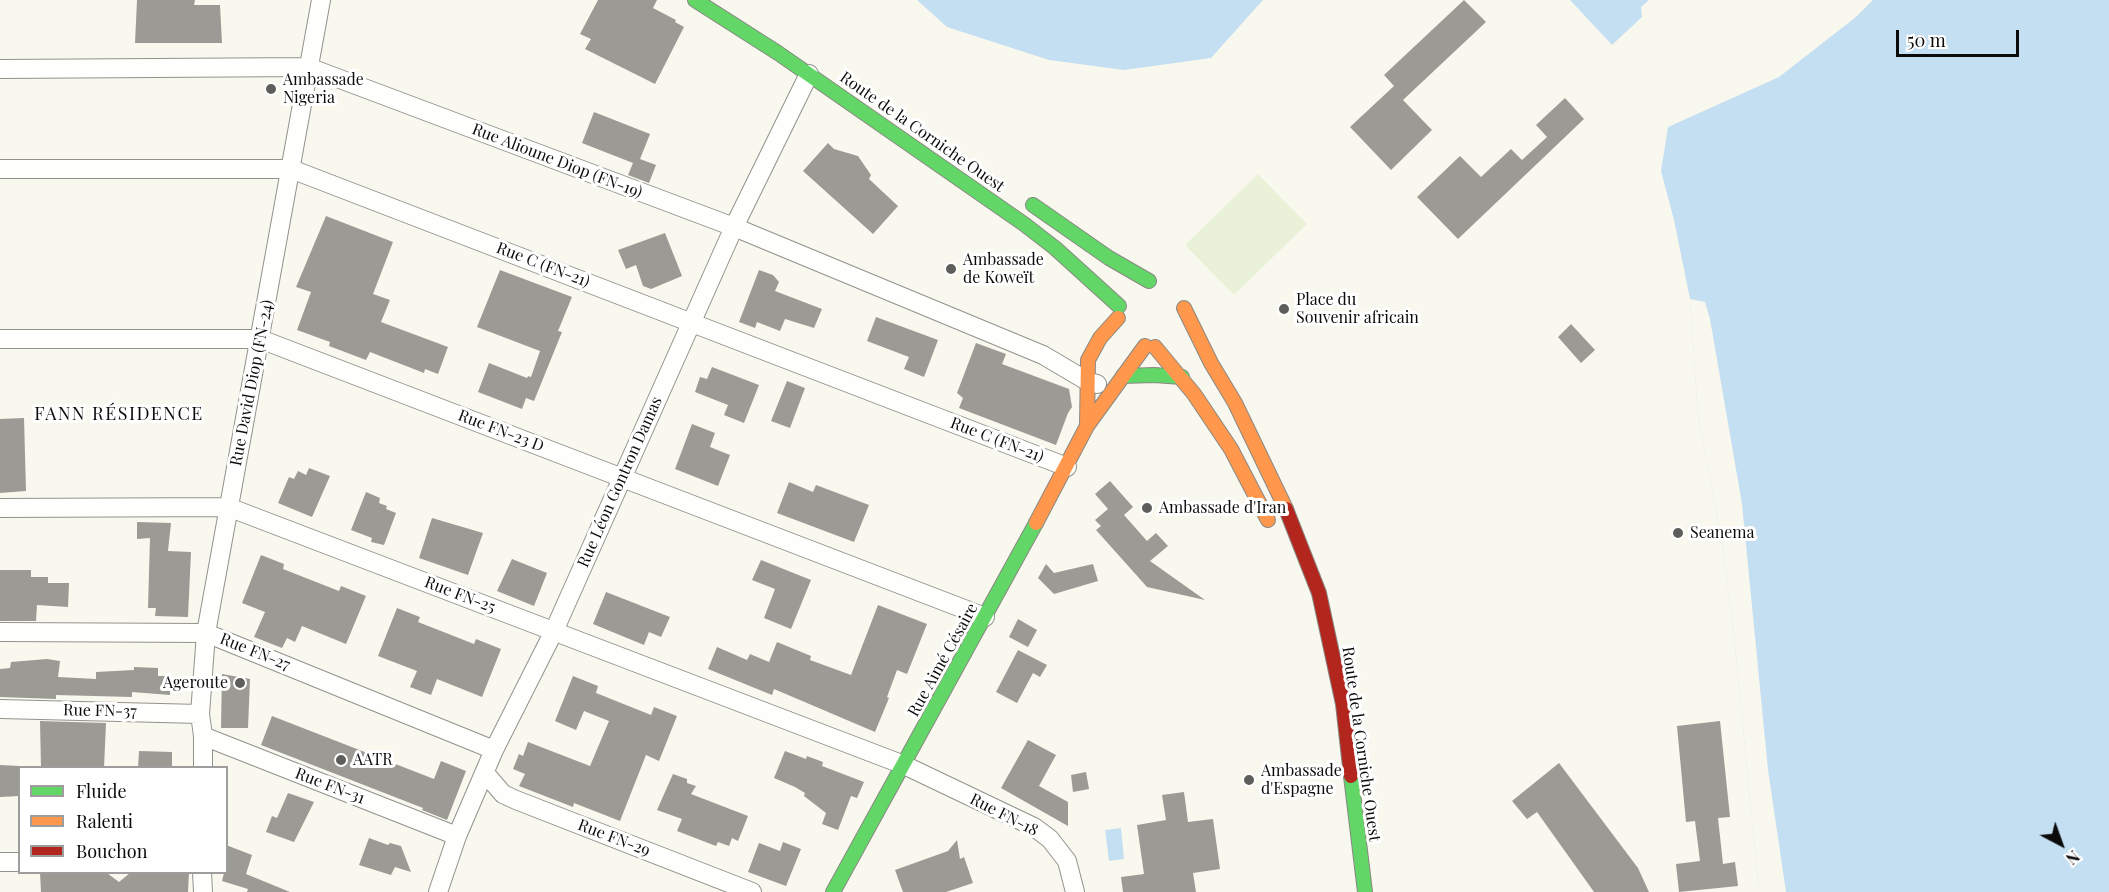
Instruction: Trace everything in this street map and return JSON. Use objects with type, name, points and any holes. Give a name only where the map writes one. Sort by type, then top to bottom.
[{"type":"main road","name":"Route de la Corniche Ouest","points":[[695,0],[809,74],[1024,224],[1123,307],[1139,283],[1154,281],[1109,258],[1020,195]]},
{"type":"main road","name":"Route de la Corniche Ouest","points":[[1181,329],[1184,319],[1182,303],[1284,503],[1319,593],[1336,666],[1342,704],[1365,892]]},
{"type":"main road","points":[[1087,426],[1088,360],[1094,347],[1123,307]]},
{"type":"main road","points":[[1087,426],[1118,382],[1150,345],[1182,377],[1231,449],[1263,508],[1275,537]]},
{"type":"main road","points":[[1118,382],[1154,375],[1182,377]]},
{"type":"main road","name":"Rue Aimé Césaire","points":[[833,892],[1067,467],[1087,426]]},
{"type":"street","name":"Rue David Diop (FN-24)","points":[[203,766],[200,714],[206,633],[321,0]]},
{"type":"street","name":"Rue Alioune Diop (FN-19)","points":[[0,69],[308,67],[734,227],[1043,355],[1087,381],[1118,382]]},
{"type":"street","name":"Rue Léon Gontron Damas","points":[[438,892],[457,836],[494,750],[554,631],[690,322],[809,74]]},
{"type":"street","name":"Rue C (FN-21)","points":[[0,170],[291,169],[1067,467]]},
{"type":"street","name":"Rue FN-23 D","points":[[0,339],[260,339],[985,617]]},
{"type":"street","name":"Rue FN-25","points":[[0,508],[228,507],[904,765]]},
{"type":"street","name":"Rue FN-27","points":[[0,632],[206,633],[494,750]]},
{"type":"street","name":"Rue FN-37","points":[[0,709],[200,714]]},
{"type":"street","name":"Rue FN-31","points":[[203,736],[457,836]]},
{"type":"street","name":"Rue FN-18","points":[[904,765],[1034,827],[1050,839],[1067,861],[1075,892]]},
{"type":"street","name":"Rue FN-29","points":[[485,772],[503,794],[516,800],[752,892]]},
{"type":"street","points":[[0,862],[18,862]]},
{"type":"street","points":[[202,874],[203,892]]},
{"type":"green space","points":[[1258,174],[1307,224],[1234,295],[1185,245]]},
{"type":"water","points":[[917,0],[1263,0],[1211,58],[1124,70],[1049,60],[947,27]]},
{"type":"water","points":[[1570,0],[1649,0],[1641,7],[1642,17],[1612,45]]},
{"type":"water","points":[[1873,0],[2109,0],[2109,892],[1759,892],[1734,635],[1722,541],[1698,415],[1690,299],[1674,220],[1661,171],[1668,127],[1779,77],[1856,17]]},
{"type":"water","points":[[1121,828],[1124,859],[1109,861],[1105,830]]},
{"type":"pier","points":[[1690,299],[1705,302],[1710,319],[1742,504],[1768,770],[1786,892],[1759,892],[1734,635],[1722,541],[1698,415]]},
{"type":"building","points":[[137,0],[195,0],[194,5],[220,5],[222,43],[135,43]]},
{"type":"building","points":[[598,0],[657,0],[653,8],[684,27],[655,84],[585,49],[591,39],[580,34]]},
{"type":"building","points":[[1464,0],[1486,22],[1403,100],[1432,130],[1391,170],[1350,127],[1394,86],[1384,75]]},
{"type":"building","points":[[1565,98],[1584,119],[1458,239],[1417,197],[1460,156],[1481,177],[1511,149],[1522,160],[1547,137],[1536,125]]},
{"type":"building","points":[[594,112],[650,134],[640,159],[656,165],[649,183],[628,175],[633,163],[582,143]]},
{"type":"building","points":[[828,143],[834,149],[858,156],[871,175],[869,179],[898,206],[873,234],[803,171]]},
{"type":"building","points":[[326,216],[393,242],[373,294],[390,300],[381,322],[448,347],[438,374],[425,369],[424,373],[370,352],[366,360],[329,346],[330,342],[297,330],[311,292],[296,287]]},
{"type":"building","points":[[665,233],[682,276],[651,289],[643,286],[636,265],[626,269],[618,250]]},
{"type":"building","points":[[500,270],[572,297],[558,331],[562,332],[534,401],[526,398],[522,409],[478,392],[489,363],[527,378],[531,377],[540,351],[477,327]]},
{"type":"building","points":[[759,270],[773,275],[779,282],[775,291],[822,309],[814,328],[785,319],[780,331],[757,322],[755,328],[739,322]]},
{"type":"building","points":[[876,317],[938,340],[924,377],[904,369],[909,357],[867,341]]},
{"type":"building","points":[[1571,324],[1595,350],[1581,363],[1558,337]]},
{"type":"building","points":[[976,343],[1006,354],[1002,364],[1069,389],[1072,407],[1056,445],[959,408],[963,398],[957,393]]},
{"type":"building","points":[[712,367],[759,385],[744,423],[724,415],[728,405],[695,392],[700,377],[707,379]]},
{"type":"building","points":[[787,381],[805,388],[790,428],[771,421]]},
{"type":"building","points":[[24,418],[26,491],[0,493],[0,419]]},
{"type":"building","points":[[692,424],[715,433],[710,447],[730,455],[718,486],[675,469]]},
{"type":"building","points":[[309,468],[330,476],[312,517],[278,503],[289,477],[294,479],[298,471],[306,475]]},
{"type":"building","points":[[1110,481],[1133,507],[1124,515],[1147,541],[1156,533],[1168,546],[1150,561],[1205,600],[1147,587],[1096,530],[1101,526],[1095,520],[1108,509],[1095,494]]},
{"type":"building","points":[[789,482],[813,492],[816,485],[869,505],[854,542],[777,513]]},
{"type":"building","points":[[366,492],[380,498],[379,503],[396,513],[384,545],[371,542],[372,538],[351,530]]},
{"type":"building","points":[[432,518],[483,533],[468,575],[419,558]]},
{"type":"building","points":[[137,522],[171,523],[168,551],[191,552],[188,617],[155,616],[156,608],[148,608],[150,538],[137,539]]},
{"type":"building","points":[[261,555],[284,564],[283,569],[339,591],[341,586],[366,596],[346,644],[302,626],[295,642],[287,638],[282,648],[254,637],[265,612],[242,603]]},
{"type":"building","points":[[512,559],[547,573],[534,606],[497,591]]},
{"type":"building","points":[[761,560],[811,580],[791,629],[764,618],[775,589],[752,580]]},
{"type":"building","points":[[1046,564],[1054,573],[1093,564],[1098,581],[1054,594],[1038,578]]},
{"type":"building","points":[[0,570],[31,570],[31,577],[48,577],[48,583],[69,583],[68,607],[37,605],[36,621],[0,621]]},
{"type":"building","points":[[606,592],[670,617],[661,637],[649,632],[644,645],[593,624]]},
{"type":"building","points":[[878,605],[927,624],[907,674],[897,670],[887,697],[889,698],[875,732],[774,689],[772,695],[708,669],[717,647],[747,660],[750,654],[769,662],[777,642],[811,656],[810,660],[851,675]]},
{"type":"building","points":[[397,608],[420,617],[418,622],[474,644],[476,639],[501,649],[482,697],[437,679],[431,695],[410,687],[417,671],[378,656]]},
{"type":"building","points":[[1018,619],[1037,630],[1028,647],[1009,637]]},
{"type":"building","points":[[1018,650],[1047,665],[1040,677],[1033,673],[1017,703],[996,692]]},
{"type":"building","points":[[47,659],[60,661],[58,677],[96,679],[96,672],[134,670],[134,667],[158,668],[158,676],[170,676],[170,695],[132,692],[132,697],[56,695],[56,699],[0,697],[0,669],[10,668],[11,662]]},
{"type":"building","points":[[222,674],[250,679],[248,728],[221,728]]},
{"type":"building","points":[[573,676],[598,686],[596,693],[651,715],[654,707],[677,716],[659,761],[646,755],[620,821],[574,803],[573,807],[519,786],[525,774],[513,769],[519,754],[523,756],[528,742],[590,766],[609,721],[584,711],[576,730],[555,721]]},
{"type":"building","name":"AATR","points":[[272,716],[434,779],[441,761],[466,771],[447,820],[422,810],[423,808],[261,745]]},
{"type":"building","points":[[40,721],[106,723],[104,766],[41,766]]},
{"type":"building","points":[[1720,721],[1730,817],[1718,818],[1723,864],[1735,862],[1738,886],[1679,892],[1676,864],[1700,861],[1695,821],[1686,822],[1677,726]]},
{"type":"building","points":[[1028,740],[1056,755],[1039,786],[1068,802],[1068,826],[1001,788]]},
{"type":"building","points":[[139,751],[172,752],[172,766],[138,766]]},
{"type":"building","points":[[785,751],[806,759],[807,756],[823,762],[822,766],[864,782],[857,798],[851,796],[838,830],[822,824],[826,813],[804,796],[805,793],[774,778]]},
{"type":"building","points":[[1559,763],[1638,868],[1649,892],[1594,892],[1537,812],[1527,819],[1512,801]]},
{"type":"building","points":[[0,765],[20,766],[18,766],[18,796],[0,797]]},
{"type":"building","points":[[1086,772],[1089,789],[1073,792],[1071,775]]},
{"type":"building","points":[[673,774],[687,779],[687,783],[696,786],[691,794],[748,816],[738,841],[732,838],[729,846],[718,842],[716,846],[677,831],[682,819],[657,810]]},
{"type":"building","points":[[1184,792],[1188,822],[1213,819],[1220,869],[1193,873],[1196,892],[1123,892],[1121,877],[1144,874],[1137,825],[1166,820],[1162,795]]},
{"type":"building","points":[[288,793],[314,802],[294,842],[266,832],[272,816],[277,818]]},
{"type":"building","points":[[369,838],[388,845],[390,843],[401,846],[411,872],[395,867],[391,875],[359,865]]},
{"type":"building","points":[[957,840],[960,859],[964,857],[973,883],[946,892],[903,892],[895,870],[948,851]]},
{"type":"building","points":[[783,842],[801,849],[786,886],[748,872],[759,843],[780,851]]},
{"type":"building","points":[[228,846],[252,855],[246,874],[290,892],[247,892],[248,889],[222,881],[224,874],[228,874]]},
{"type":"building","points":[[40,874],[108,874],[119,882],[129,874],[189,874],[188,892],[41,892]]},
{"type":"traffic: fast","points":[[695,0],[778,53],[1024,224],[1055,248],[1119,306]]},
{"type":"traffic: fast","points":[[1033,205],[1109,258],[1149,281]]},
{"type":"traffic: fast","points":[[1123,376],[1182,377]]},
{"type":"traffic: fast","points":[[833,892],[1036,523]]},
{"type":"traffic: fast","points":[[1351,776],[1365,892]]},
{"type":"traffic: slow","points":[[1184,308],[1211,363],[1235,403],[1286,509]]},
{"type":"traffic: slow","points":[[1087,426],[1088,360],[1100,338],[1118,318]]},
{"type":"traffic: slow","points":[[1036,523],[1087,426],[1145,346]]},
{"type":"traffic: slow","points":[[1155,347],[1194,394],[1231,449],[1268,520]]},
{"type":"traffic: jam","points":[[1286,509],[1319,593],[1343,704],[1351,776]]},
{"type":"place","name":"Ambassade Nigeria","points":[[271,89]]},
{"type":"place","name":"Ambassade de Koweït","points":[[951,269]]},
{"type":"place","name":"Place du Souvenir africain","points":[[1284,309]]},
{"type":"place","name":"Ambassade d'Iran","points":[[1147,508]]},
{"type":"place","name":"Seanema","points":[[1678,533]]},
{"type":"place","name":"Ageroute","points":[[240,683]]},
{"type":"place","name":"AATR","points":[[341,760]]},
{"type":"place","name":"Ambassade d'Espagne","points":[[1249,780]]},
{"type":"district","name":"FANN RÉSIDENCE","points":[[119,414]]}]
